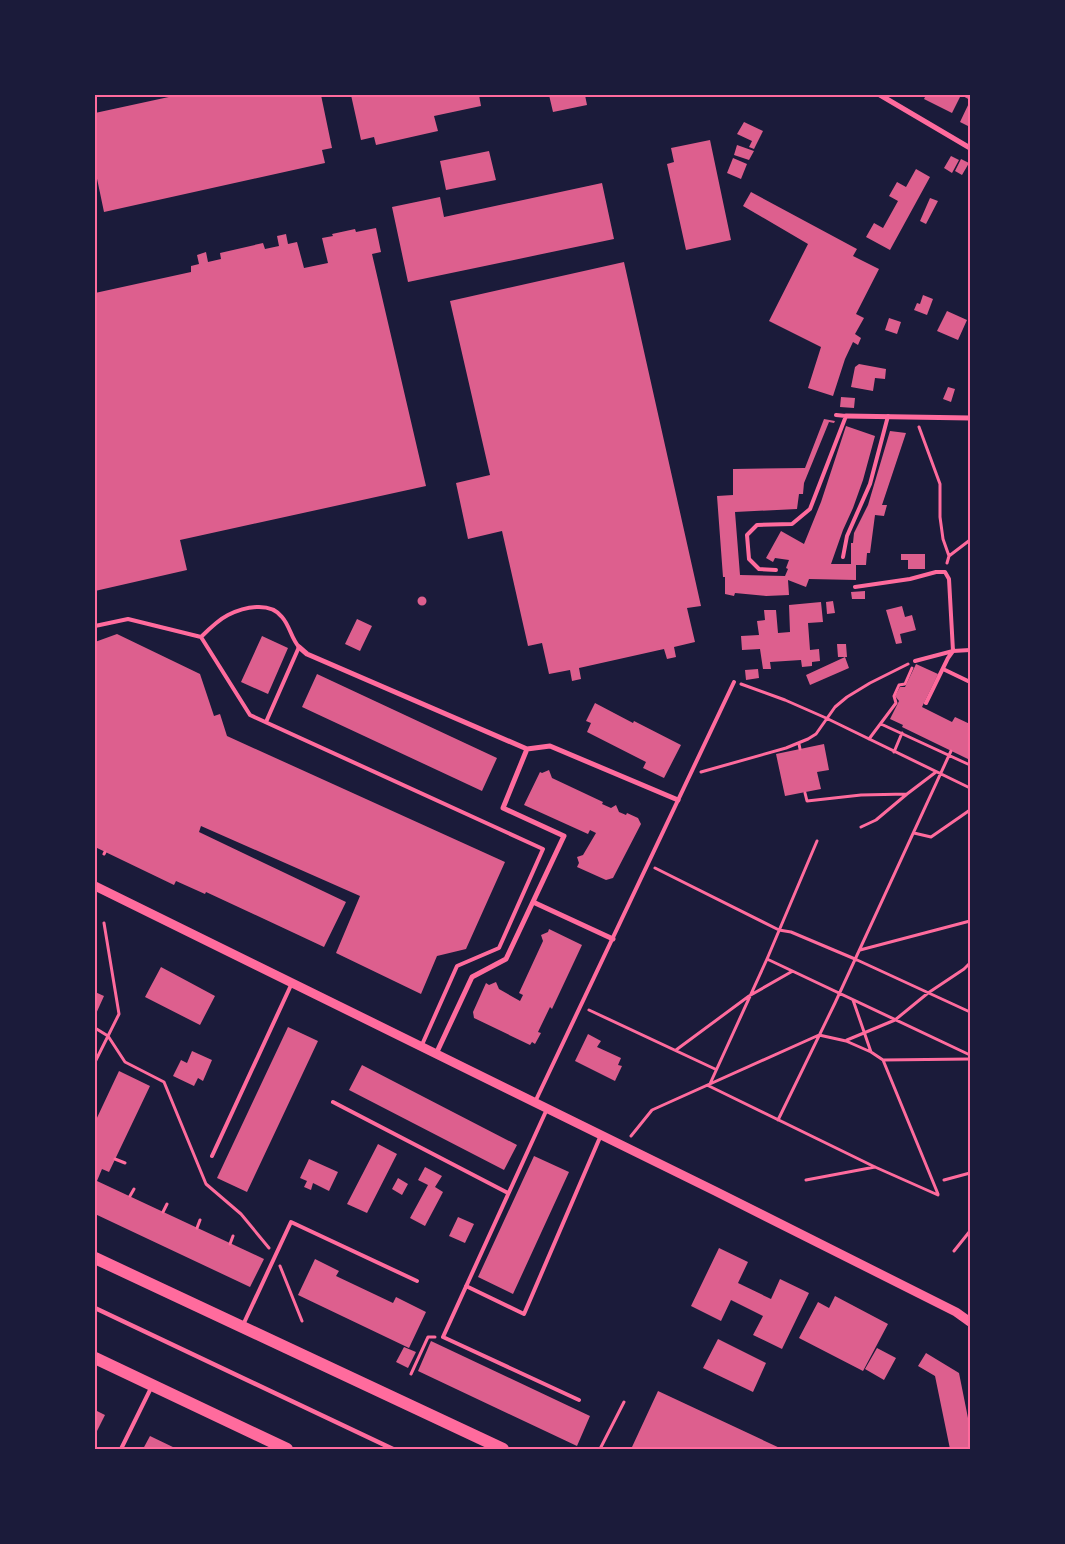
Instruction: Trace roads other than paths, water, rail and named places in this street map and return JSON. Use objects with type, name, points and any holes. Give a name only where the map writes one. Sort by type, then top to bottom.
[{"type":"main road","points":[[95,1258],[503,1449]]},
{"type":"main road","points":[[95,1358],[287,1449]]},
{"type":"street","points":[[880,95],[970,148]]},
{"type":"street","points":[[846,416],[970,418]]},
{"type":"street","points":[[299,647],[307,654],[527,749],[550,746],[678,800]]},
{"type":"street","points":[[436,1054],[472,976],[506,959],[564,836],[503,808],[527,749]]},
{"type":"street","points":[[95,886],[715,1191],[956,1312],[970,1322]]},
{"type":"street","points":[[533,902],[613,939]]},
{"type":"street","points":[[95,1308],[393,1449]]},
{"type":"lane","points":[[776,570],[759,568],[749,559],[747,535],[757,525],[792,524],[810,509],[846,416],[836,415]]},
{"type":"lane","points":[[843,557],[847,536],[870,484],[888,416]]},
{"type":"lane","points":[[855,587],[945,572],[949,579],[954,651],[926,703]]},
{"type":"lane","points":[[201,637],[229,615],[248,608],[266,607],[278,612],[284,618],[292,637],[299,647],[266,722]]},
{"type":"lane","points":[[95,626],[128,619],[201,637],[250,715],[543,849],[499,948],[457,966],[422,1047]]},
{"type":"lane","points":[[915,661],[954,651],[970,650]]},
{"type":"lane","points":[[943,669],[970,682]]},
{"type":"lane","points":[[535,1103],[734,682]]},
{"type":"lane","points":[[212,1156],[292,984]]},
{"type":"lane","points":[[333,1102],[508,1193]]},
{"type":"lane","points":[[547,1109],[443,1337],[579,1400]]},
{"type":"lane","points":[[466,1286],[524,1314],[601,1136]]},
{"type":"lane","points":[[242,1327],[291,1222],[417,1281]]},
{"type":"lane","points":[[121,1449],[153,1386]]}]
